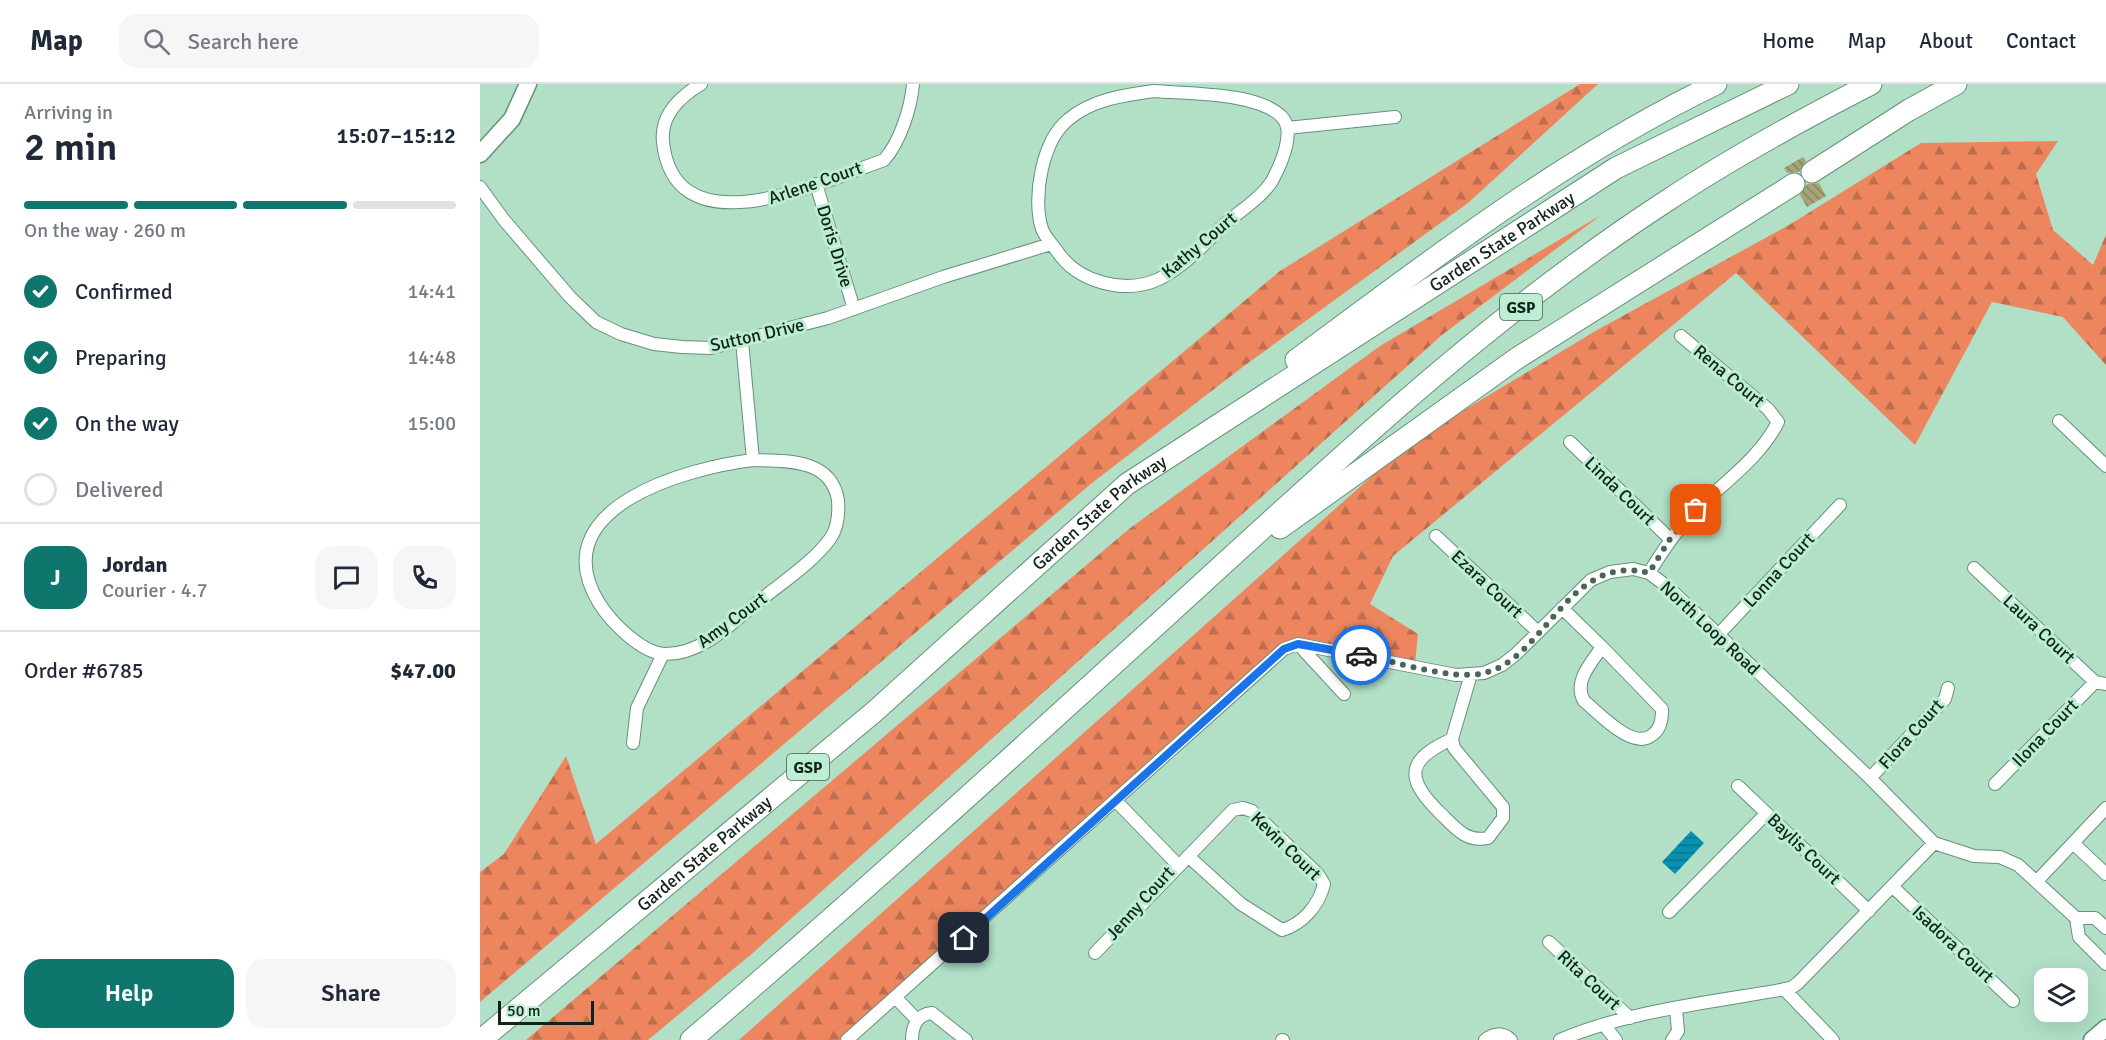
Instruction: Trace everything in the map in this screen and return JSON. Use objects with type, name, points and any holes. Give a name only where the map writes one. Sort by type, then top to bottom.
[{"type":"highway","points":[[1127,484],[1498,211],[1664,110],[1716,84]]},
{"type":"highway","name":"Garden State Parkway","points":[[481,1040],[874,712],[1127,484],[1616,168],[1788,84]]},
{"type":"highway","name":"GSP","points":[[690,1040],[844,909],[1370,430],[1493,328],[1603,245],[1686,189],[1797,122],[1871,84]]},
{"type":"highway","points":[[1812,172],[1909,110],[1956,84]]},
{"type":"highway","points":[[1206,580],[1516,359],[1794,184]]},
{"type":"main road","points":[[480,154],[512,120],[528,84]]},
{"type":"main road","points":[[2091,1040],[2106,1028]]},
{"type":"street","name":"Arlene Court","points":[[701,84],[676,102],[663,127],[663,141],[668,163],[682,187],[700,197],[724,204],[762,202],[884,160],[905,119],[913,84]]},
{"type":"street","name":"Kathy Court","points":[[1154,91],[1202,94],[1258,102],[1283,118],[1287,128],[1287,143],[1267,187],[1177,268],[1157,280],[1128,286],[1100,282],[1078,272],[1060,257],[1042,230],[1037,205],[1039,181],[1049,148],[1068,119],[1086,108],[1119,96],[1154,91]]},
{"type":"street","points":[[1287,128],[1395,117]]},
{"type":"street","name":"Doris Drive","points":[[816,184],[854,309]]},
{"type":"street","name":"Sutton Drive","points":[[480,187],[511,228],[596,322],[621,334],[654,344],[682,348],[711,348],[742,341],[854,309],[943,277],[1051,244]]},
{"type":"street","name":"Rena Court","points":[[1670,539],[1696,510],[1769,440],[1778,422],[1681,336]]},
{"type":"street","points":[[742,341],[753,460]]},
{"type":"street","points":[[2059,421],[2106,466]]},
{"type":"street","name":"Linda Court","points":[[1570,442],[1670,539]]},
{"type":"street","name":"Amy Court","points":[[753,460],[797,461],[815,468],[827,477],[836,491],[839,508],[836,527],[830,540],[797,571],[705,644],[683,653],[663,654],[642,646],[600,604],[590,583],[586,563],[596,528],[616,508],[645,489],[724,464],[753,460]]},
{"type":"street","name":"Lonna Court","points":[[1719,634],[1839,505]]},
{"type":"street","name":"Ezara Court","points":[[1436,536],[1538,633]]},
{"type":"street","points":[[1649,573],[1670,539]]},
{"type":"street","name":"Laura Court","points":[[1974,568],[2100,683]]},
{"type":"street","name":"North Loop Road","points":[[1298,644],[1455,675],[1484,673],[1502,665],[1592,580],[1610,572],[1633,569],[1649,573],[1668,587],[1719,634],[1870,778],[1934,843]]},
{"type":"street","points":[[1562,608],[1602,647],[1662,709],[1662,720],[1651,737],[1642,740],[1628,736],[1584,701],[1580,693],[1582,679],[1602,647]]},
{"type":"street","points":[[847,1040],[1284,649],[1298,644],[1344,694]]},
{"type":"street","points":[[633,742],[637,708],[663,654]]},
{"type":"street","points":[[1452,739],[1424,754],[1416,770],[1416,782],[1420,792],[1464,836],[1476,841],[1488,838],[1503,818],[1503,807],[1454,748],[1452,739],[1471,674]]},
{"type":"street","name":"Ilona Court","points":[[1995,784],[2100,683]]},
{"type":"street","name":"Flora Court","points":[[1870,778],[1945,699],[1948,688]]},
{"type":"street","name":"Baylis Court","points":[[1738,786],[1869,911]]},
{"type":"street","name":"Jenny Court","points":[[1095,952],[1179,866],[1116,801]]},
{"type":"street","name":"Kevin Court","points":[[1179,866],[1188,856],[1233,810],[1243,808],[1252,811],[1318,874],[1324,884],[1322,896],[1317,904],[1294,926],[1282,930],[1241,904],[1188,856]]},
{"type":"street","points":[[2037,881],[2106,808]]},
{"type":"street","points":[[1669,912],[1766,814]]},
{"type":"street","points":[[1560,1040],[1629,1018],[1784,989],[1798,984],[1934,843],[1974,856],[2000,857],[2018,865],[2076,918],[2079,937],[2106,964]]},
{"type":"street","points":[[2074,844],[2106,874]]},
{"type":"street","name":"Isadora Court","points":[[1893,887],[2013,1001]]},
{"type":"street","points":[[2076,918],[2095,918],[2106,928]]},
{"type":"street","name":"Rita Court","points":[[1549,942],[1629,1018]]},
{"type":"street","points":[[1784,989],[1833,1040]]},
{"type":"street","points":[[896,998],[918,1020]]},
{"type":"street","points":[[1672,1040],[1678,1031],[1676,1009]]},
{"type":"street","points":[[912,1040],[912,1028],[925,1014],[932,1013],[966,1040]]},
{"type":"street","points":[[1604,1025],[1616,1040]]},
{"type":"street","points":[[1485,1040],[1497,1034],[1506,1035],[1511,1040]]},
{"type":"green space","points":[[1580,84],[1598,84],[1468,203],[1244,366],[1092,483],[480,1002],[480,872],[504,854],[566,756],[596,844],[1280,271]]},
{"type":"green space","points":[[2058,141],[2036,174],[2053,230],[2093,265],[2106,235],[2106,365],[2063,317],[1992,302],[1915,445],[1736,273],[1393,556],[1370,604],[1418,634],[1415,664],[1289,645],[846,1040],[739,1040],[1408,444],[1597,330],[1789,225],[1921,143]]},
{"type":"green space","points":[[1601,215],[1442,335],[754,952],[648,1040],[526,1040],[1129,529],[1380,346]]},
{"type":"water","points":[[1691,831],[1704,843],[1675,874],[1662,862]]},
{"type":"building","points":[[1803,157],[1806,161],[1799,172],[1787,173],[1784,168]]},
{"type":"building","points":[[1819,183],[1826,196],[1807,207],[1800,195],[1807,184]]},
{"type":"way so far","points":[[1361,655],[1455,675],[1484,673],[1502,665],[1516,654],[1592,580],[1610,572],[1633,569],[1649,573],[1670,539],[1696,510]]},
{"type":"route","points":[[964,938],[1284,649],[1298,644],[1361,655]]}]
